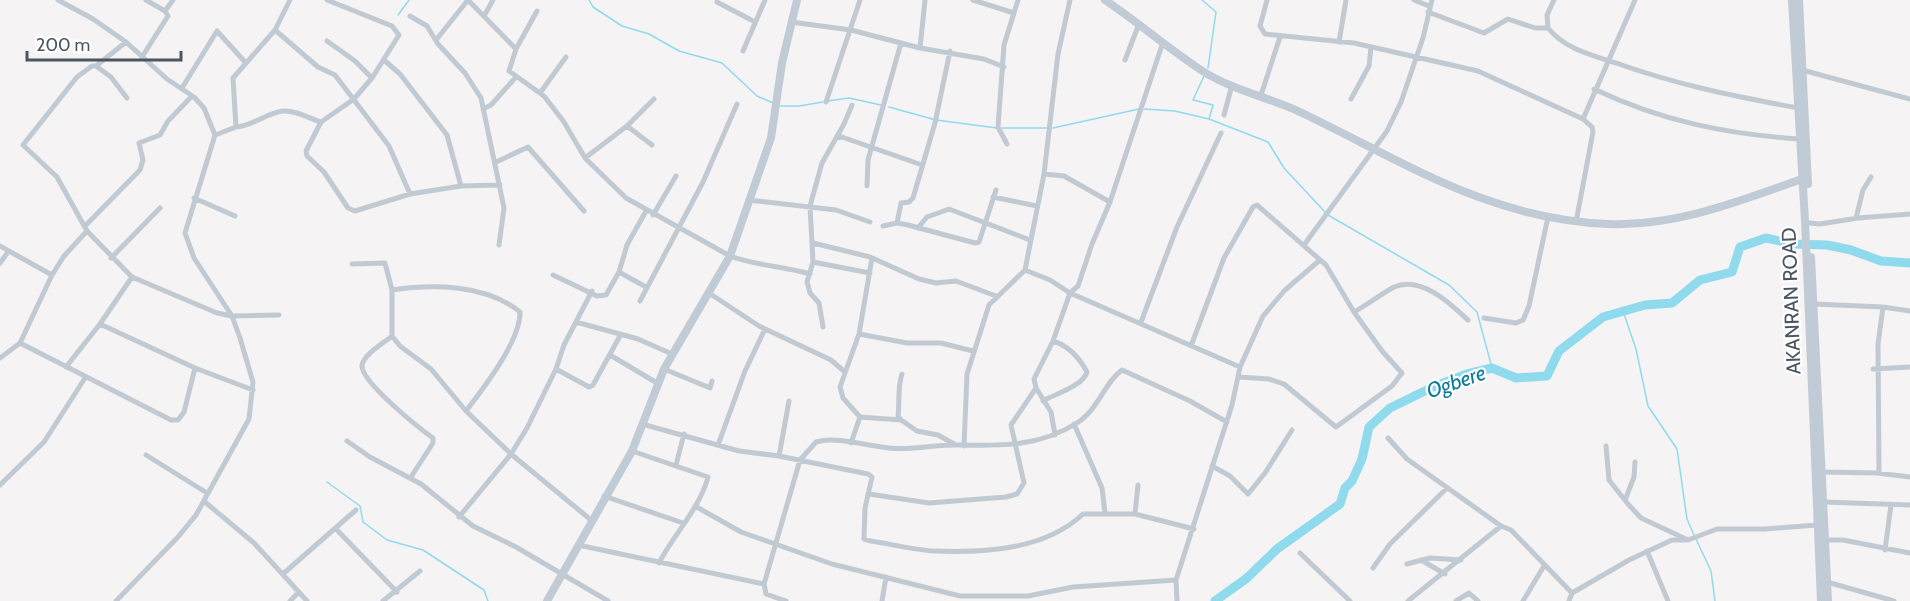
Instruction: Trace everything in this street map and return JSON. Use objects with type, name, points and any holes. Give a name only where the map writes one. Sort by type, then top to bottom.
[{"type":"street","points":[[58,0],[93,19],[126,42],[204,108],[215,135],[186,222],[186,242],[232,316],[251,375],[253,390],[246,427],[207,493],[205,502],[178,537],[116,601]]},
{"type":"street","points":[[142,57],[168,16],[165,11],[146,0]]},
{"type":"street","points":[[165,11],[173,0]]},
{"type":"street","points":[[236,127],[233,78],[275,30],[290,0]]},
{"type":"street","points":[[327,0],[397,30],[397,41],[372,78],[354,99],[321,122],[306,153],[320,167],[348,208],[359,211],[410,194],[461,186],[500,185]]},
{"type":"street","points":[[436,40],[468,0],[516,49]]},
{"type":"street","points":[[484,16],[493,0]]},
{"type":"street","points":[[743,51],[765,0]]},
{"type":"street","points":[[547,601],[604,496],[632,451],[664,369],[730,256],[771,138],[791,22],[797,0]]},
{"type":"street","points":[[827,100],[860,0]]},
{"type":"street","points":[[920,48],[925,0]]},
{"type":"street","points":[[973,0],[1014,13]]},
{"type":"street","points":[[1006,144],[998,127],[1004,45],[1018,0]]},
{"type":"street","points":[[964,446],[966,390],[973,351],[989,305],[1025,270],[1029,240],[1044,174],[1058,54],[1070,0]]},
{"type":"street","points":[[1105,0],[1206,74],[1261,95],[1492,204],[1525,214],[1576,222],[1634,224],[1720,207],[1802,179]]},
{"type":"street","points":[[1267,0],[1260,30],[1280,37],[1339,42],[1417,55],[1478,71],[1583,119],[1592,127],[1593,132],[1576,222]]},
{"type":"street","points":[[1339,42],[1346,0]]},
{"type":"street","points":[[1414,0],[1484,33],[1508,19],[1535,28],[1548,28]]},
{"type":"street","points":[[1554,0],[1547,15],[1548,28],[1555,36],[1580,51],[1677,84],[1798,108]]},
{"type":"street","points":[[1583,119],[1606,60],[1630,16],[1635,0]]},
{"type":"street","name":"AKANRAN ROAD","points":[[1792,0],[1799,139],[1808,242],[1814,377],[1824,502],[1828,601]]},
{"type":"street","name":"AKANRAN ROAD","points":[[1799,0],[1810,223],[1808,242]]},
{"type":"street","points":[[717,2],[755,22]]},
{"type":"street","points":[[1304,245],[1375,150],[1401,102],[1430,6]]},
{"type":"street","points":[[537,11],[516,49],[509,71],[540,93],[564,122],[585,158],[626,198],[730,256],[744,261],[787,267],[810,274]]},
{"type":"street","points":[[410,16],[427,26],[436,40],[465,73],[481,98],[504,207],[500,244]]},
{"type":"street","points":[[791,22],[851,30],[920,48],[950,51],[984,59],[1004,67]]},
{"type":"street","points":[[1125,60],[1140,24]]},
{"type":"street","points":[[275,30],[318,67],[334,75],[354,99],[389,146],[410,194]]},
{"type":"street","points":[[182,88],[217,31],[246,63]]},
{"type":"street","points":[[1261,95],[1280,37]]},
{"type":"street","points":[[327,41],[355,61],[372,78]]},
{"type":"street","points":[[126,42],[96,66],[92,66],[77,77],[22,144],[57,177],[86,229],[111,258],[132,277],[202,309],[232,316],[279,315]]},
{"type":"street","points":[[1055,435],[1051,412],[1036,388],[1034,379],[1053,341],[1070,293],[1078,286],[1143,109],[1163,42]]},
{"type":"street","points":[[867,186],[866,172],[901,43]]},
{"type":"street","points":[[1351,99],[1369,66],[1371,47]]},
{"type":"street","points":[[897,223],[901,202],[909,202],[913,198],[935,120],[950,51]]},
{"type":"street","points":[[540,93],[566,57]]},
{"type":"street","points":[[384,60],[400,74],[447,135],[461,186]]},
{"type":"street","points":[[96,66],[111,77],[128,98]]},
{"type":"street","points":[[1802,70],[1910,99]]},
{"type":"street","points":[[483,109],[491,105],[516,76]]},
{"type":"street","points":[[1224,115],[1232,85]]},
{"type":"street","points":[[1594,89],[1642,110],[1720,130],[1799,139]]},
{"type":"street","points":[[0,358],[20,343],[52,275],[64,256],[140,170],[143,160],[139,143],[160,135],[168,121],[192,96]]},
{"type":"street","points":[[585,158],[627,126],[654,99]]},
{"type":"street","points":[[640,301],[703,182],[737,104]]},
{"type":"street","points":[[823,327],[819,303],[808,287],[813,262],[810,206],[822,163],[852,105]]},
{"type":"street","points":[[215,135],[284,111],[296,112],[321,122]]},
{"type":"street","points":[[627,126],[652,145]]},
{"type":"street","points":[[1141,322],[1177,227],[1221,133]]},
{"type":"street","points":[[836,138],[842,137],[922,165]]},
{"type":"street","points":[[496,162],[528,147],[584,211]]},
{"type":"street","points":[[1044,174],[1064,177],[1110,202]]},
{"type":"street","points":[[653,214],[676,176]]},
{"type":"street","points":[[1856,218],[1863,190],[1871,177]]},
{"type":"street","points":[[883,226],[897,223],[975,243],[979,242],[996,190]]},
{"type":"street","points":[[993,197],[1038,206]]},
{"type":"street","points":[[194,198],[235,216]]},
{"type":"street","points":[[748,200],[836,210],[870,222]]},
{"type":"street","points":[[1191,346],[1224,258],[1253,207],[1257,205],[1292,238],[1304,245],[1335,276],[1354,312],[1402,374],[1392,386],[1336,427],[1284,384],[1238,377]]},
{"type":"street","points":[[111,258],[160,208]]},
{"type":"street","points":[[918,228],[927,217],[949,209],[985,221],[1029,240]]},
{"type":"street","points":[[553,275],[592,291],[597,296],[606,295],[619,272],[627,245],[646,211]]},
{"type":"street","points":[[1810,223],[1820,225],[1856,218],[1910,214]]},
{"type":"street","points":[[1484,318],[1515,323],[1523,320],[1548,217]]},
{"type":"street","points":[[813,243],[872,258],[919,279],[936,283],[956,281],[996,296]]},
{"type":"street","points":[[0,246],[52,275]]},
{"type":"street","points":[[0,263],[8,252]]},
{"type":"street","name":"AKANRAN ROAD","points":[[1808,252],[1814,304],[1817,525],[1821,601]]},
{"type":"street","points":[[872,258],[859,334],[845,372],[841,394],[861,417],[901,420]]},
{"type":"street","points":[[1177,601],[1176,580],[1227,422],[1240,367],[1263,316],[1285,290],[1320,260]]},
{"type":"street","points":[[813,262],[870,273]]},
{"type":"street","points":[[352,264],[385,263],[392,290],[392,336],[400,346],[431,369],[466,411],[511,453],[591,520]]},
{"type":"street","points":[[1025,270],[1050,280],[1070,293],[1240,367]]},
{"type":"street","points":[[619,272],[646,287]]},
{"type":"street","points":[[66,367],[100,324],[132,277]]},
{"type":"street","points":[[392,290],[422,285],[438,289],[455,286],[485,296],[520,312],[519,321],[494,374],[466,411]]},
{"type":"street","points":[[1354,312],[1393,288],[1405,285],[1434,292],[1449,302],[1468,320]]},
{"type":"street","points":[[459,517],[511,453],[527,428],[592,291]]},
{"type":"street","points":[[709,293],[765,329],[831,360],[845,372]]},
{"type":"street","points":[[1814,304],[1910,311]]},
{"type":"street","points":[[1879,473],[1880,368],[1878,344],[1883,308]]},
{"type":"street","points":[[576,322],[621,334],[672,354]]},
{"type":"street","points":[[100,324],[195,368],[253,390]]},
{"type":"street","points":[[718,446],[745,371],[765,329]]},
{"type":"street","points":[[556,369],[589,387],[594,383],[621,334]]},
{"type":"street","points":[[859,334],[907,343],[941,343],[973,351]]},
{"type":"street","points":[[392,336],[365,358],[363,370],[366,378],[399,413],[433,438],[433,443],[411,477]]},
{"type":"street","points":[[1043,401],[1085,377],[1087,372],[1079,358],[1053,341]]},
{"type":"street","points":[[20,343],[171,420],[178,420],[184,412],[195,368]]},
{"type":"street","points":[[610,355],[657,383]]},
{"type":"street","points":[[1873,369],[1910,368]]},
{"type":"street","points":[[664,369],[710,388],[712,381]]},
{"type":"street","points":[[764,601],[766,594],[764,584],[800,460],[818,441],[918,450],[956,445],[1016,446],[1055,435],[1074,424],[1092,411],[1122,370],[1190,401],[1227,422]]},
{"type":"street","points":[[902,374],[897,391],[898,416],[901,420],[917,431],[939,435],[956,445]]},
{"type":"street","points":[[0,485],[44,442],[85,378]]},
{"type":"street","points":[[869,494],[929,503],[1017,494],[1024,483],[1011,425],[1036,388]]},
{"type":"street","points":[[779,456],[789,401]]},
{"type":"street","points":[[851,443],[861,417]]},
{"type":"street","points":[[642,424],[684,434],[718,446],[868,474],[872,477],[865,508],[864,539],[935,551],[1025,544],[1068,528],[1083,514],[1105,513],[1135,514],[1194,529]]},
{"type":"street","points":[[1074,424],[1102,488],[1105,513]]},
{"type":"street","points":[[1212,466],[1230,476],[1248,494],[1265,473],[1292,430]]},
{"type":"street","points":[[676,465],[684,434]]},
{"type":"street","points":[[1388,438],[1407,459],[1501,526],[1511,530],[1572,593]]},
{"type":"street","points":[[347,441],[370,457],[411,477],[459,517],[516,547],[608,601]]},
{"type":"street","points":[[1606,446],[1609,480],[1641,518],[1693,538]]},
{"type":"street","points":[[632,451],[708,477],[694,506],[659,563]]},
{"type":"street","points":[[146,455],[207,493]]},
{"type":"street","points":[[1625,500],[1634,477],[1635,462]]},
{"type":"street","points":[[1822,472],[1879,473],[1910,477]]},
{"type":"street","points":[[1135,514],[1138,485]]},
{"type":"street","points":[[1372,568],[1390,544],[1447,488]]},
{"type":"street","points":[[604,496],[682,523]]},
{"type":"street","points":[[205,502],[237,526],[284,573],[307,601]]},
{"type":"street","points":[[1824,502],[1910,505]]},
{"type":"street","points":[[1885,550],[1891,505]]},
{"type":"street","points":[[694,506],[741,532],[832,564],[960,596],[1009,598],[1073,587],[1176,580]]},
{"type":"street","points":[[284,573],[356,510]]},
{"type":"street","points":[[1569,601],[1572,593],[1647,551],[1672,540],[1693,538],[1717,529],[1765,529],[1817,525]]},
{"type":"street","points":[[1408,601],[1445,574],[1501,526]]},
{"type":"street","points":[[336,529],[397,592]]},
{"type":"street","points":[[1825,540],[1855,542],[1885,550],[1910,553]]},
{"type":"street","points":[[578,545],[764,584]]},
{"type":"street","points":[[1647,551],[1668,601]]},
{"type":"street","points":[[1300,553],[1350,601]]},
{"type":"street","points":[[1407,564],[1442,557],[1461,560]]},
{"type":"street","points":[[1421,560],[1445,574]]},
{"type":"street","points":[[1523,601],[1544,566]]},
{"type":"street","points":[[383,601],[397,592],[420,571]]},
{"type":"street","points":[[882,601],[886,577]]},
{"type":"street","points":[[1827,582],[1894,601]]},
{"type":"street","points":[[290,601],[299,592]]},
{"type":"street","points":[[1456,601],[1469,593],[1479,601]]},
{"type":"street","points":[[766,594],[786,601]]},
{"type":"waterway","points":[[398,15],[409,0]]},
{"type":"waterway","points":[[589,0],[593,7],[622,26],[649,34],[679,51],[722,63],[757,96],[773,103]]},
{"type":"waterway","points":[[1202,0],[1216,12],[1208,68]]},
{"type":"waterway","points":[[1204,76],[1193,100],[1213,105],[1209,119]]},
{"type":"waterway","points":[[827,101],[849,98],[881,105]]},
{"type":"waterway","points":[[780,106],[823,102]]},
{"type":"waterway","points":[[889,107],[936,120],[997,128]]},
{"type":"waterway","points":[[1053,128],[1139,109]]},
{"type":"waterway","points":[[1144,109],[1175,111],[1209,119],[1268,142],[1284,168],[1325,212]]},
{"type":"waterway","points":[[1002,128],[1048,128]]},
{"type":"waterway","points":[[1328,215],[1449,285],[1477,312],[1492,368]]},
{"type":"waterway","name":"Ogbere","points":[[1215,601],[1247,578],[1277,549],[1340,504],[1345,488],[1352,481],[1362,459],[1369,427],[1390,408],[1433,387],[1467,374],[1492,368],[1516,378],[1547,376],[1559,351],[1603,317],[1645,305],[1672,303],[1700,280],[1732,272],[1740,247],[1766,238],[1794,244],[1827,245],[1851,250],[1881,261],[1910,263]]},
{"type":"waterway","points":[[1623,311],[1636,349],[1648,406],[1677,449],[1687,519],[1694,535]]},
{"type":"waterway","points":[[327,482],[360,506],[363,522],[387,540],[423,550],[484,590],[488,601]]},
{"type":"waterway","points":[[1696,539],[1711,571],[1715,601]]}]
